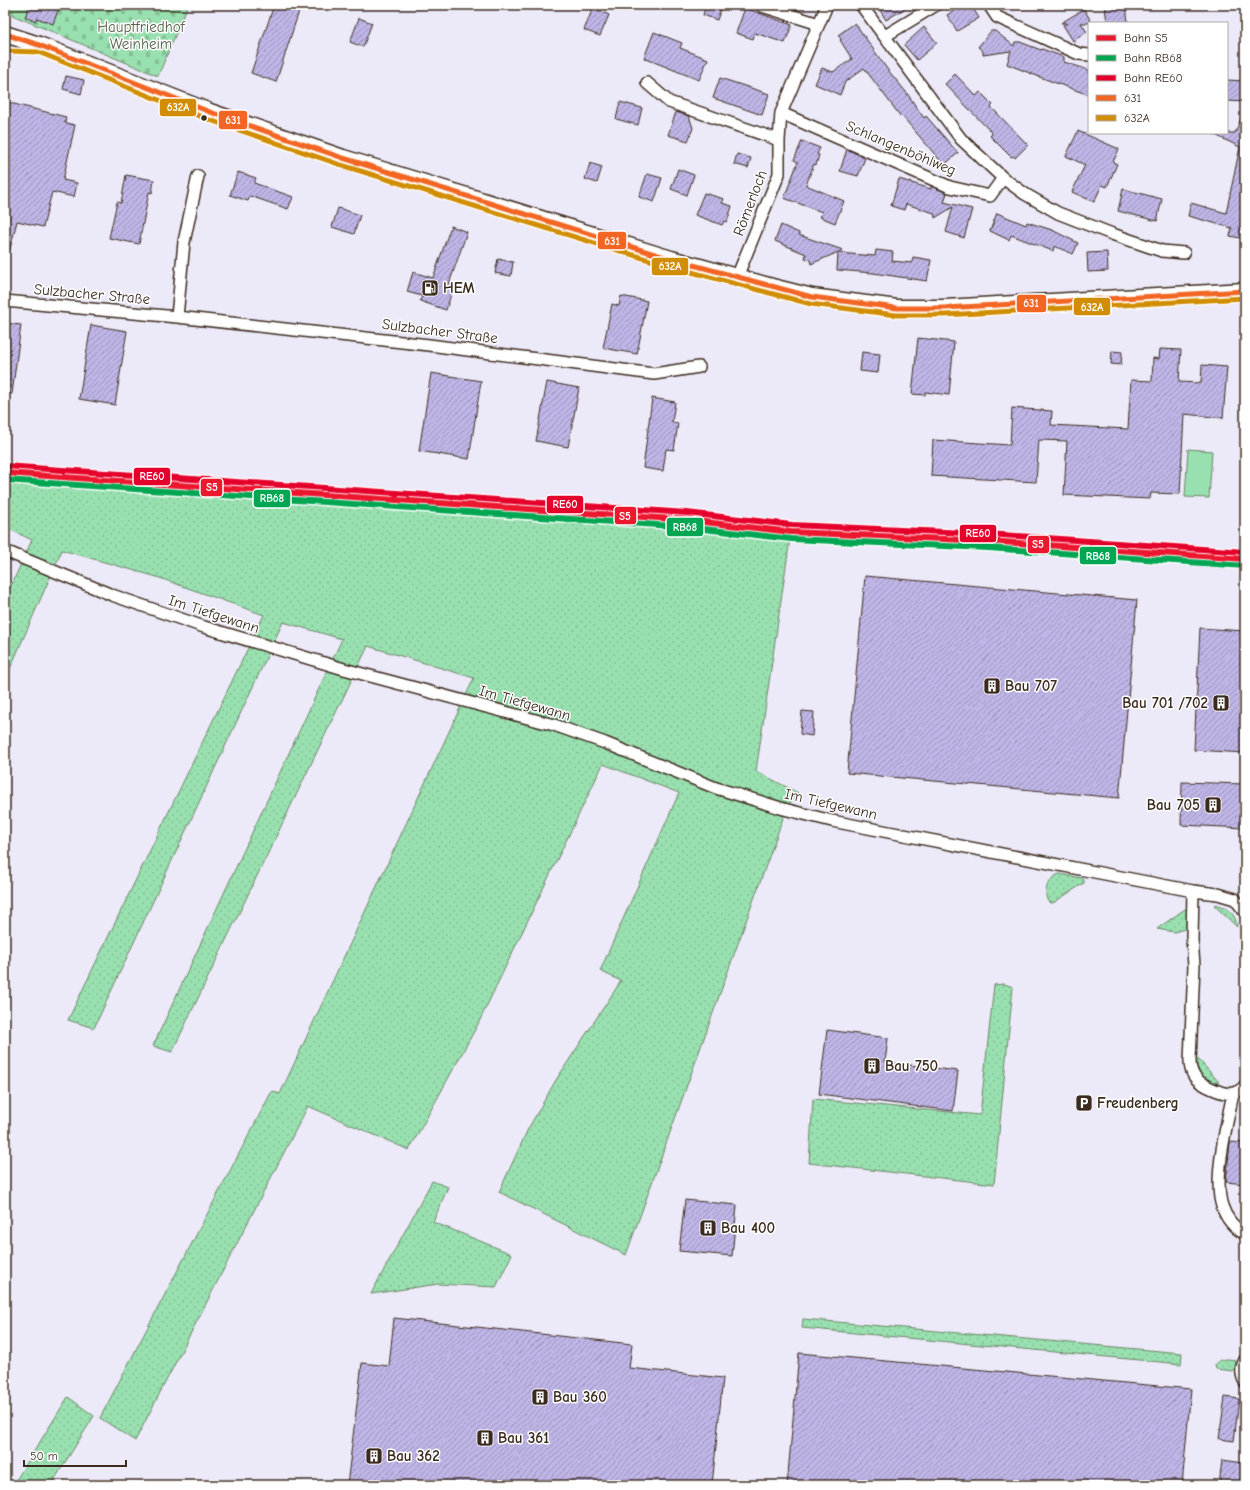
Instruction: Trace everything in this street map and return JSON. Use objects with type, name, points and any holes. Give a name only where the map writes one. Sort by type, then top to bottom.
[{"type":"main road","points":[[5,34],[39,45],[210,112],[342,158],[574,230],[812,297],[897,308],[946,308],[1245,291]]},
{"type":"main road","points":[[5,44],[39,45]]},
{"type":"street","name":"Römerloch","points":[[737,277],[779,174],[781,114],[827,5]]},
{"type":"street","points":[[861,5],[886,36],[961,139],[1003,178],[1025,194],[1058,213],[1162,252],[1184,253]]},
{"type":"street","points":[[886,36],[936,5]]},
{"type":"street","points":[[989,5],[997,18],[1079,54],[1088,55]]},
{"type":"street","points":[[762,6],[818,24]]},
{"type":"street","points":[[646,83],[669,102],[779,140]]},
{"type":"street","name":"Schlangenböhlweg","points":[[781,114],[950,187],[990,196],[1003,178]]},
{"type":"street","points":[[177,317],[184,242],[198,176]]},
{"type":"street","name":"Sulzbacher Straße","points":[[5,301],[177,317],[430,345],[654,374],[699,368]]},
{"type":"street","name":"Im Tiefgewann","points":[[5,551],[112,595],[178,618],[344,669],[554,725],[605,743],[716,788],[777,807],[832,821],[1192,891],[1218,894],[1235,899],[1245,912]]},
{"type":"street","points":[[1192,891],[1192,940],[1194,965],[1190,1061],[1191,1071],[1195,1078],[1209,1088],[1233,1094],[1240,1091],[1245,1086]]},
{"type":"street","points":[[1233,1094],[1224,1141],[1220,1193],[1222,1206],[1226,1215],[1231,1223],[1245,1234]]},
{"type":"street","points":[[1245,1360],[1242,1372],[1242,1378],[1245,1382]]},
{"type":"green space","name":"Hauptfriedhof Weinheim","points":[[5,5],[188,5],[158,76],[5,12]]},
{"type":"green space","points":[[1188,449],[1212,451],[1209,498],[1185,497]]},
{"type":"green space","points":[[5,480],[791,532],[756,771],[798,793],[787,807],[626,1255],[499,1192],[528,1129],[556,1080],[621,981],[600,971],[679,793],[603,764],[478,1024],[409,1150],[308,1106],[135,1441],[100,1418],[272,1091],[280,1094],[474,678],[368,646],[172,1052],[153,1046],[342,639],[283,622],[94,1028],[68,1020],[264,615],[157,577],[62,550],[5,680],[5,599],[32,540],[5,527]]},
{"type":"green space","points":[[1059,874],[1082,878],[1084,883],[1053,903],[1050,903],[1046,896],[1047,888],[1052,879]]},
{"type":"green space","points":[[1214,905],[1224,907],[1233,915],[1237,927]]},
{"type":"green space","points":[[1185,909],[1187,911],[1187,922],[1185,929],[1174,932],[1157,929]]},
{"type":"green space","points":[[1004,984],[1013,987],[994,1184],[809,1163],[813,1099],[980,1115],[994,985]]},
{"type":"green space","points":[[1197,1059],[1219,1082],[1210,1081],[1203,1077],[1198,1070]]},
{"type":"green space","points":[[432,1181],[448,1187],[433,1222],[512,1254],[496,1287],[438,1284],[371,1294]]},
{"type":"green space","points":[[803,1319],[1182,1353],[1181,1364],[802,1328]]},
{"type":"green space","points":[[1228,1359],[1236,1360],[1234,1371],[1216,1369],[1215,1365],[1217,1362]]},
{"type":"green space","points":[[68,1397],[94,1416],[51,1485],[13,1485]]},
{"type":"building","points":[[30,5],[60,5],[53,24],[37,18],[35,21],[25,17]]},
{"type":"building","points":[[274,5],[301,5],[276,82],[251,73]]},
{"type":"building","points":[[706,5],[722,5],[717,20],[703,15]]},
{"type":"building","points":[[877,5],[910,5],[886,20]]},
{"type":"building","points":[[963,5],[971,5],[979,18],[957,31],[947,15]]},
{"type":"building","points":[[1126,5],[1128,22],[1107,22],[1105,7]]},
{"type":"building","points":[[593,8],[609,15],[600,36],[584,30]]},
{"type":"building","points":[[745,8],[792,25],[785,43],[755,33],[753,39],[736,33]]},
{"type":"building","points":[[1084,9],[1091,22],[1081,23],[1087,32],[1073,41],[1063,25],[1067,23],[1061,23]]},
{"type":"building","points":[[359,18],[372,23],[363,47],[350,42]]},
{"type":"building","points":[[855,23],[924,118],[926,116],[958,153],[944,165],[902,116],[901,117],[864,68],[845,82],[840,95],[815,84],[822,68],[833,72],[852,59],[838,35]]},
{"type":"building","points":[[924,27],[937,43],[917,60],[904,45]]},
{"type":"building","points":[[991,31],[995,31],[1014,46],[1015,42],[1020,42],[1064,57],[1064,62],[1088,70],[1088,95],[1007,64],[1011,51],[983,55],[983,51],[978,47]]},
{"type":"building","points":[[654,32],[682,43],[680,48],[708,59],[699,80],[644,58]]},
{"type":"building","points":[[955,74],[976,96],[980,92],[993,105],[991,107],[1028,145],[1015,158],[1013,156],[1011,157],[990,136],[992,134],[991,132],[945,84]]},
{"type":"building","points":[[66,76],[84,80],[81,94],[63,89]]},
{"type":"building","points":[[720,78],[769,94],[762,115],[713,98]]},
{"type":"building","points":[[1228,80],[1245,81],[1244,102],[1228,101]]},
{"type":"building","points":[[620,102],[642,108],[638,125],[616,119]]},
{"type":"building","points":[[10,103],[66,117],[65,123],[75,125],[63,180],[77,183],[74,197],[52,192],[43,227],[17,221],[9,253],[5,253],[5,125]]},
{"type":"building","points":[[1245,109],[1245,239],[1230,236],[1232,228],[1188,216],[1191,203],[1226,213],[1240,147],[1213,134],[1235,133]]},
{"type":"building","points":[[676,112],[689,116],[693,128],[688,141],[668,135]]},
{"type":"building","points":[[1078,131],[1119,149],[1113,162],[1117,164],[1107,187],[1102,185],[1094,202],[1072,192],[1085,165],[1066,156]]},
{"type":"building","points":[[802,141],[820,148],[817,154],[819,155],[816,165],[814,164],[806,185],[844,201],[835,223],[820,217],[822,212],[784,198],[798,162],[794,160]]},
{"type":"building","points":[[847,149],[865,158],[858,176],[840,171]]},
{"type":"building","points":[[737,154],[751,158],[748,168],[734,164]]},
{"type":"building","points":[[590,163],[602,167],[597,183],[585,179]]},
{"type":"building","points":[[678,169],[694,175],[687,195],[671,189]]},
{"type":"building","points":[[238,172],[256,178],[254,183],[293,197],[288,209],[250,196],[248,201],[230,195]]},
{"type":"building","points":[[647,174],[662,178],[654,202],[639,197]]},
{"type":"building","points":[[126,175],[154,180],[152,193],[149,192],[139,244],[109,238],[117,202],[121,203]]},
{"type":"building","points":[[899,179],[931,189],[931,186],[947,193],[944,202],[972,209],[964,238],[946,232],[953,207],[935,218],[934,213],[906,204],[904,210],[891,206]]},
{"type":"building","points":[[1123,189],[1162,199],[1157,221],[1118,211]]},
{"type":"building","points":[[704,193],[724,199],[722,203],[732,206],[727,222],[724,221],[722,225],[695,215]]},
{"type":"building","points":[[338,208],[360,215],[354,234],[332,227]]},
{"type":"building","points":[[997,213],[1026,225],[1027,222],[1052,230],[1078,243],[1073,254],[1054,246],[1053,251],[1011,235],[1009,240],[990,231]]},
{"type":"building","points":[[781,225],[799,233],[799,235],[843,250],[811,264],[810,260],[805,258],[806,254],[775,241]]},
{"type":"building","points":[[451,226],[467,232],[449,284],[454,285],[446,310],[420,301],[422,296],[407,292],[413,272],[433,278]]},
{"type":"building","points":[[876,250],[893,252],[892,261],[912,263],[913,257],[931,260],[927,281],[873,273],[837,270],[838,253],[875,256]]},
{"type":"building","points":[[1107,252],[1108,271],[1088,272],[1087,253]]},
{"type":"building","points":[[498,259],[513,262],[511,276],[495,273]]},
{"type":"building","points":[[621,296],[647,301],[637,354],[603,348],[612,304],[619,306]]},
{"type":"building","points":[[5,323],[21,325],[12,394],[5,393]]},
{"type":"building","points":[[91,325],[127,331],[115,405],[79,399]]},
{"type":"building","points":[[918,338],[954,342],[949,395],[925,392],[925,395],[912,394]]},
{"type":"building","points":[[1160,349],[1181,350],[1179,382],[1201,383],[1202,365],[1227,367],[1223,418],[1184,414],[1180,494],[1151,493],[1150,499],[1064,495],[1067,441],[1039,440],[1036,482],[931,476],[933,440],[1010,445],[1012,408],[1052,411],[1051,425],[1128,429],[1131,380],[1152,381],[1153,358],[1159,359]]},
{"type":"building","points":[[1112,351],[1122,352],[1121,365],[1111,364]]},
{"type":"building","points":[[862,352],[880,354],[878,373],[860,371]]},
{"type":"building","points":[[431,373],[481,381],[469,459],[419,451]]},
{"type":"building","points":[[547,382],[579,388],[568,447],[536,441]]},
{"type":"building","points":[[652,398],[675,402],[672,422],[678,423],[674,450],[666,449],[663,471],[643,468]]},
{"type":"building","name":"Bau 707","points":[[865,576],[1137,600],[1119,798],[847,773]]},
{"type":"building","name":"Bau 701 /702","points":[[1200,628],[1245,631],[1245,753],[1194,750]]},
{"type":"building","points":[[802,711],[814,712],[812,736],[800,734]]},
{"type":"building","name":"Bau 705","points":[[1182,782],[1245,784],[1245,828],[1181,825]]},
{"type":"building","name":"Bau 750","points":[[827,1030],[888,1038],[885,1062],[958,1071],[953,1111],[819,1094]]},
{"type":"building","points":[[1230,1142],[1245,1143],[1245,1184],[1226,1182]]},
{"type":"building","name":"Bau 400","points":[[685,1200],[737,1205],[732,1256],[679,1251]]},
{"type":"building","name":"Bau 360","points":[[394,1318],[632,1344],[629,1368],[723,1378],[712,1485],[347,1485],[362,1363],[389,1366]]},
{"type":"building","points":[[799,1353],[1191,1389],[1182,1485],[787,1485]]},
{"type":"building","points":[[1225,1397],[1239,1399],[1234,1441],[1219,1439]]},
{"type":"building","points":[[1222,1460],[1244,1463],[1242,1485],[1219,1485]]},
{"type":"rail line","name":"RE60","points":[[5,466],[687,513],[792,525],[988,534],[1245,552]]},
{"type":"rail line","name":"S5","points":[[5,473],[687,520],[791,532],[988,541],[1245,559]]},
{"type":"rail line","name":"RB68","points":[[5,480],[686,527],[791,539],[988,548],[1245,566]]},
{"type":"transit line","name":"631","points":[[5,34],[39,45],[210,112],[343,158],[671,259],[812,297],[897,308],[945,308],[1245,291]]},
{"type":"transit line","name":"632A","points":[[5,51],[38,52],[207,119],[341,165],[669,266],[811,304],[896,315],[945,315],[1245,298]]},
{"type":"place","name":"HEM","points":[[430,288]]},
{"type":"place","name":"Bau 707","points":[[992,686]]},
{"type":"place","name":"Bau 701 /702","points":[[1221,703]]},
{"type":"place","name":"Bau 705","points":[[1213,805]]},
{"type":"place","name":"Bau 750","points":[[872,1066]]},
{"type":"place","name":"Freudenberg","points":[[1084,1103]]},
{"type":"place","name":"Bau 400","points":[[708,1228]]},
{"type":"place","name":"Bau 360","points":[[540,1397]]},
{"type":"place","name":"Bau 361","points":[[485,1438]]},
{"type":"place","name":"Bau 362","points":[[374,1456]]}]
